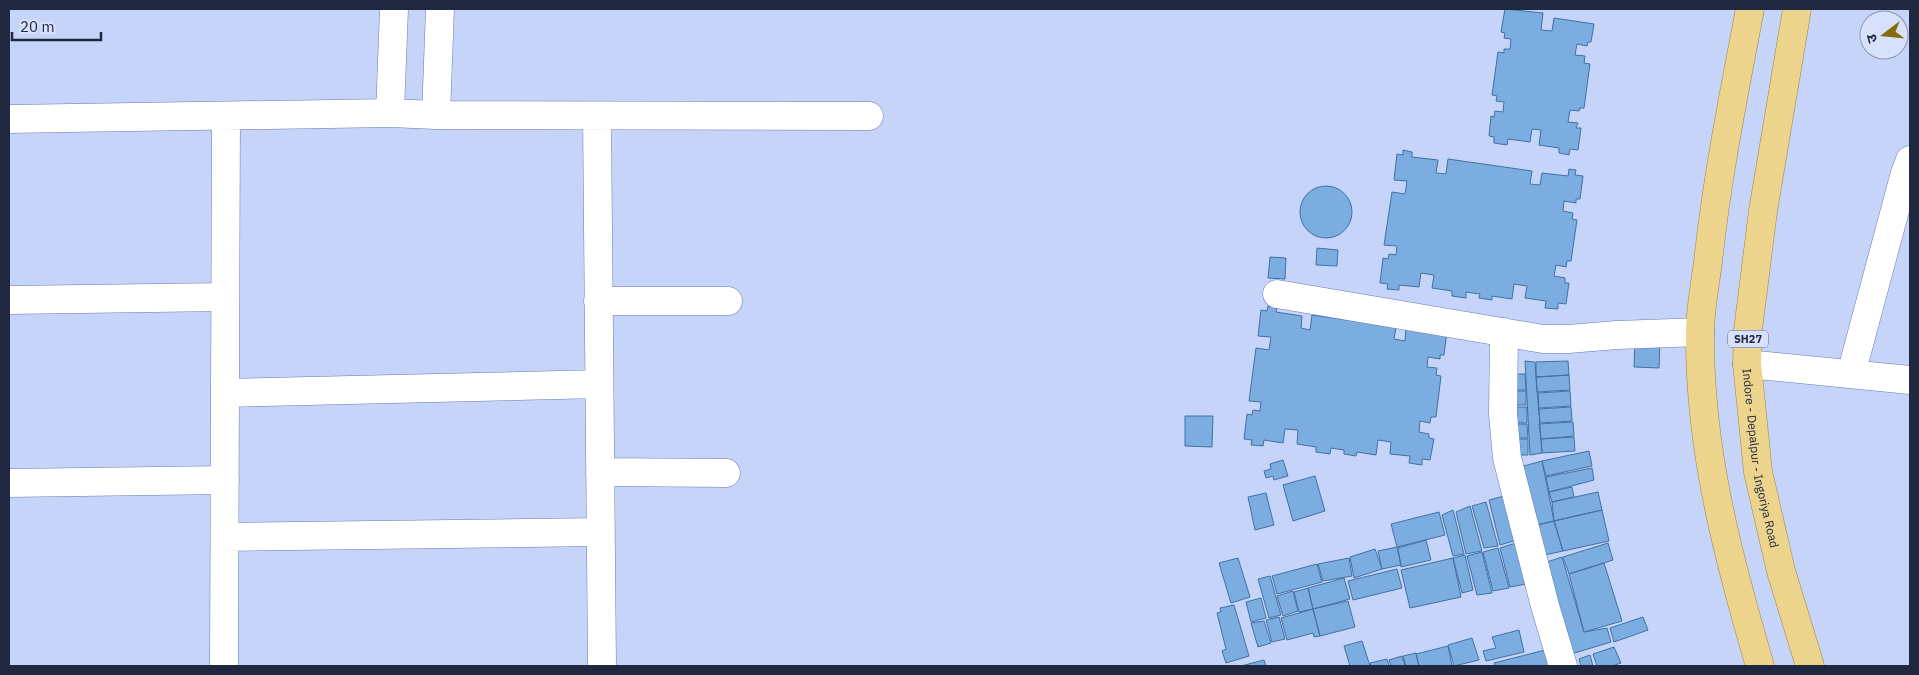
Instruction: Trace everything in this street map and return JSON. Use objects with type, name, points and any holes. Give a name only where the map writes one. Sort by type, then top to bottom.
[{"type":"main road","points":[[1750,9],[1714,206],[1700,332],[1704,422],[1716,500],[1740,599],[1760,666]]},
{"type":"main road","name":"Indore - Depalpur - Ingoriya Road","points":[[1797,9],[1763,211],[1748,330],[1747,364],[1758,472],[1781,571],[1810,666]]},
{"type":"street","points":[[390,113],[394,9]]},
{"type":"street","points":[[436,115],[440,9]]},
{"type":"street","points":[[9,119],[390,113],[436,115],[869,116]]},
{"type":"street","points":[[224,666],[226,116]]},
{"type":"street","points":[[597,116],[602,666]]},
{"type":"street","points":[[1851,374],[1910,160]]},
{"type":"street","points":[[1277,294],[1543,339],[1700,332]]},
{"type":"street","points":[[9,300],[225,297]]},
{"type":"street","points":[[598,301],[728,301]]},
{"type":"street","points":[[1504,332],[1503,414],[1507,458],[1545,606],[1563,666]]},
{"type":"street","points":[[1747,364],[1910,380]]},
{"type":"street","points":[[225,393],[599,384]]},
{"type":"street","points":[[600,472],[726,472]]},
{"type":"street","points":[[9,483],[225,480]]},
{"type":"street","points":[[225,537],[601,532]]},
{"type":"building","points":[[1505,9],[1543,13],[1541,30],[1552,31],[1554,18],[1594,24],[1591,42],[1588,42],[1587,46],[1577,44],[1575,55],[1585,56],[1584,63],[1590,64],[1584,108],[1580,108],[1579,111],[1570,110],[1568,122],[1578,123],[1576,128],[1581,128],[1578,150],[1570,149],[1569,155],[1559,153],[1559,148],[1539,145],[1541,130],[1532,129],[1530,142],[1508,139],[1507,145],[1494,143],[1494,137],[1489,136],[1491,116],[1494,117],[1495,111],[1503,112],[1504,102],[1496,101],[1497,96],[1492,95],[1498,52],[1504,53],[1504,49],[1510,49],[1511,39],[1504,38],[1505,33],[1501,32]]},
{"type":"building","points":[[1403,150],[1412,152],[1412,157],[1438,160],[1436,173],[1446,174],[1448,159],[1532,171],[1530,184],[1540,185],[1542,173],[1568,176],[1569,169],[1576,170],[1575,175],[1583,176],[1580,199],[1576,199],[1576,203],[1564,201],[1563,211],[1573,213],[1572,219],[1577,220],[1571,261],[1567,261],[1566,267],[1556,265],[1554,276],[1565,278],[1565,283],[1569,283],[1566,304],[1558,303],[1558,309],[1545,308],[1546,301],[1525,298],[1527,286],[1514,284],[1512,299],[1492,296],[1492,300],[1479,298],[1480,294],[1466,292],[1466,298],[1452,296],[1452,291],[1432,288],[1434,275],[1421,273],[1419,287],[1399,285],[1399,290],[1387,289],[1388,284],[1380,283],[1383,258],[1388,259],[1389,254],[1396,255],[1397,246],[1384,245],[1392,192],[1405,194],[1407,181],[1394,180],[1397,154],[1403,155]]},
{"type":"building","points":[[1321,186],[1331,186],[1345,193],[1352,207],[1352,217],[1345,231],[1331,238],[1321,238],[1311,234],[1304,227],[1300,217],[1300,207],[1304,197],[1311,190]]},
{"type":"building","points":[[1317,248],[1338,250],[1337,266],[1316,265]]},
{"type":"building","points":[[1270,257],[1286,258],[1285,279],[1268,278]]},
{"type":"building","points":[[1268,306],[1277,307],[1276,312],[1302,316],[1301,328],[1310,330],[1312,315],[1396,327],[1394,339],[1405,341],[1406,328],[1447,331],[1444,355],[1440,355],[1440,359],[1428,357],[1427,367],[1437,368],[1436,375],[1441,376],[1436,417],[1431,417],[1430,423],[1420,421],[1419,432],[1429,434],[1429,438],[1434,439],[1430,460],[1422,459],[1422,465],[1409,463],[1410,456],[1390,454],[1391,442],[1378,440],[1376,455],[1357,452],[1356,456],[1344,454],[1344,450],[1331,448],[1330,454],[1316,452],[1316,447],[1297,444],[1298,430],[1285,429],[1283,443],[1264,440],[1263,446],[1251,445],[1252,440],[1244,439],[1247,414],[1252,415],[1253,410],[1260,411],[1261,402],[1249,401],[1256,348],[1269,350],[1271,337],[1258,336],[1261,310],[1267,311]]},
{"type":"building","points":[[1635,340],[1660,341],[1659,368],[1634,367]]},
{"type":"building","points":[[1525,361],[1535,362],[1542,453],[1530,455]]},
{"type":"building","points":[[1568,361],[1569,375],[1536,377],[1536,362]]},
{"type":"building","points":[[1512,374],[1525,374],[1526,390],[1512,390]]},
{"type":"building","points":[[1569,375],[1570,390],[1537,392],[1536,377]]},
{"type":"building","points":[[1513,391],[1526,391],[1526,405],[1514,405]]},
{"type":"building","points":[[1570,391],[1571,406],[1539,408],[1538,393]]},
{"type":"building","points":[[1514,407],[1527,407],[1527,423],[1514,423]]},
{"type":"building","points":[[1571,407],[1572,421],[1540,423],[1539,409]]},
{"type":"building","points":[[1185,416],[1213,416],[1212,447],[1185,446]]},
{"type":"building","points":[[1573,422],[1574,436],[1541,439],[1539,424]]},
{"type":"building","points":[[1514,424],[1527,424],[1528,438],[1515,438]]},
{"type":"building","points":[[1574,437],[1575,451],[1542,453],[1541,439]]},
{"type":"building","points":[[1515,439],[1528,439],[1528,455],[1515,455]]},
{"type":"building","points":[[1589,451],[1592,466],[1546,476],[1542,461]]},
{"type":"building","points":[[1283,460],[1288,476],[1274,480],[1273,476],[1266,478],[1264,471],[1271,469],[1270,464]]},
{"type":"building","points":[[1542,461],[1554,521],[1533,526],[1520,467]]},
{"type":"building","points":[[1592,468],[1594,480],[1549,492],[1546,477]]},
{"type":"building","points":[[1315,476],[1325,511],[1293,521],[1283,485]]},
{"type":"building","points":[[1572,487],[1574,497],[1552,502],[1549,492]]},
{"type":"building","points":[[1598,492],[1602,510],[1554,521],[1552,502]]},
{"type":"building","points":[[1266,493],[1274,525],[1255,530],[1248,497]]},
{"type":"building","points":[[1504,496],[1517,540],[1500,545],[1489,500]]},
{"type":"building","points":[[1486,502],[1498,546],[1484,548],[1472,506]]},
{"type":"building","points":[[1470,506],[1482,551],[1466,554],[1456,512]]},
{"type":"building","points":[[1453,510],[1464,554],[1453,556],[1442,515]]},
{"type":"building","points":[[1602,510],[1609,541],[1563,551],[1554,521]]},
{"type":"building","points":[[1439,512],[1445,535],[1397,547],[1391,524]]},
{"type":"building","points":[[1554,521],[1563,551],[1540,556],[1533,526]]},
{"type":"building","points":[[1426,540],[1431,560],[1401,567],[1398,548]]},
{"type":"building","points":[[1516,543],[1526,584],[1510,587],[1500,548]]},
{"type":"building","points":[[1608,543],[1613,560],[1569,574],[1563,557]]},
{"type":"building","points":[[1397,547],[1401,565],[1382,569],[1378,551]]},
{"type":"building","points":[[1498,548],[1509,588],[1493,591],[1483,552]]},
{"type":"building","points":[[1375,549],[1382,569],[1354,578],[1350,557]]},
{"type":"building","points":[[1482,552],[1492,593],[1477,595],[1467,556]]},
{"type":"building","points":[[1465,555],[1473,590],[1462,593],[1453,558]]},
{"type":"building","points":[[1562,557],[1584,632],[1607,628],[1611,642],[1568,655],[1541,564]]},
{"type":"building","points":[[1238,558],[1250,597],[1231,603],[1219,563]]},
{"type":"building","points":[[1349,558],[1352,576],[1323,581],[1318,564]]},
{"type":"building","points":[[1453,558],[1461,597],[1410,608],[1401,570]]},
{"type":"building","points":[[1604,563],[1622,621],[1584,632],[1569,574]]},
{"type":"building","points":[[1317,564],[1322,582],[1277,594],[1272,576]]},
{"type":"building","points":[[1397,569],[1402,588],[1353,600],[1348,581]]},
{"type":"building","points":[[1270,576],[1281,615],[1269,618],[1258,579]]},
{"type":"building","points":[[1344,578],[1350,599],[1313,609],[1308,588]]},
{"type":"building","points":[[1308,588],[1313,609],[1299,612],[1294,592]]},
{"type":"building","points":[[1293,591],[1298,611],[1283,616],[1277,596]]},
{"type":"building","points":[[1261,598],[1266,618],[1251,622],[1246,602]]},
{"type":"building","points":[[1348,601],[1355,627],[1320,636],[1313,609]]},
{"type":"building","points":[[1234,605],[1249,656],[1226,663],[1222,651],[1226,649],[1217,613],[1221,612],[1220,608]]},
{"type":"building","points":[[1313,609],[1320,636],[1314,637],[1313,633],[1287,640],[1281,618]]},
{"type":"building","points":[[1279,617],[1285,639],[1272,642],[1266,620]]},
{"type":"building","points":[[1643,617],[1648,630],[1614,642],[1610,628]]},
{"type":"building","points":[[1264,621],[1271,643],[1258,647],[1251,623]]},
{"type":"building","points":[[1519,630],[1524,652],[1486,661],[1483,651],[1496,648],[1492,637]]},
{"type":"building","points":[[1472,638],[1479,660],[1454,666],[1448,645]]},
{"type":"building","points":[[1362,641],[1370,666],[1350,666],[1344,646]]},
{"type":"building","points":[[1448,646],[1452,666],[1419,666],[1416,654]]},
{"type":"building","points":[[1614,647],[1621,663],[1612,666],[1597,666],[1593,654]]},
{"type":"building","points":[[1553,648],[1557,666],[1495,666],[1494,663]]},
{"type":"building","points":[[1416,653],[1419,666],[1406,666],[1403,656]]},
{"type":"building","points":[[1590,655],[1593,666],[1581,666],[1579,659]]},
{"type":"building","points":[[1402,656],[1405,666],[1391,666],[1389,660]]},
{"type":"building","points":[[1387,659],[1389,666],[1371,666],[1370,663]]},
{"type":"building","points":[[1264,660],[1266,666],[1241,666]]}]
